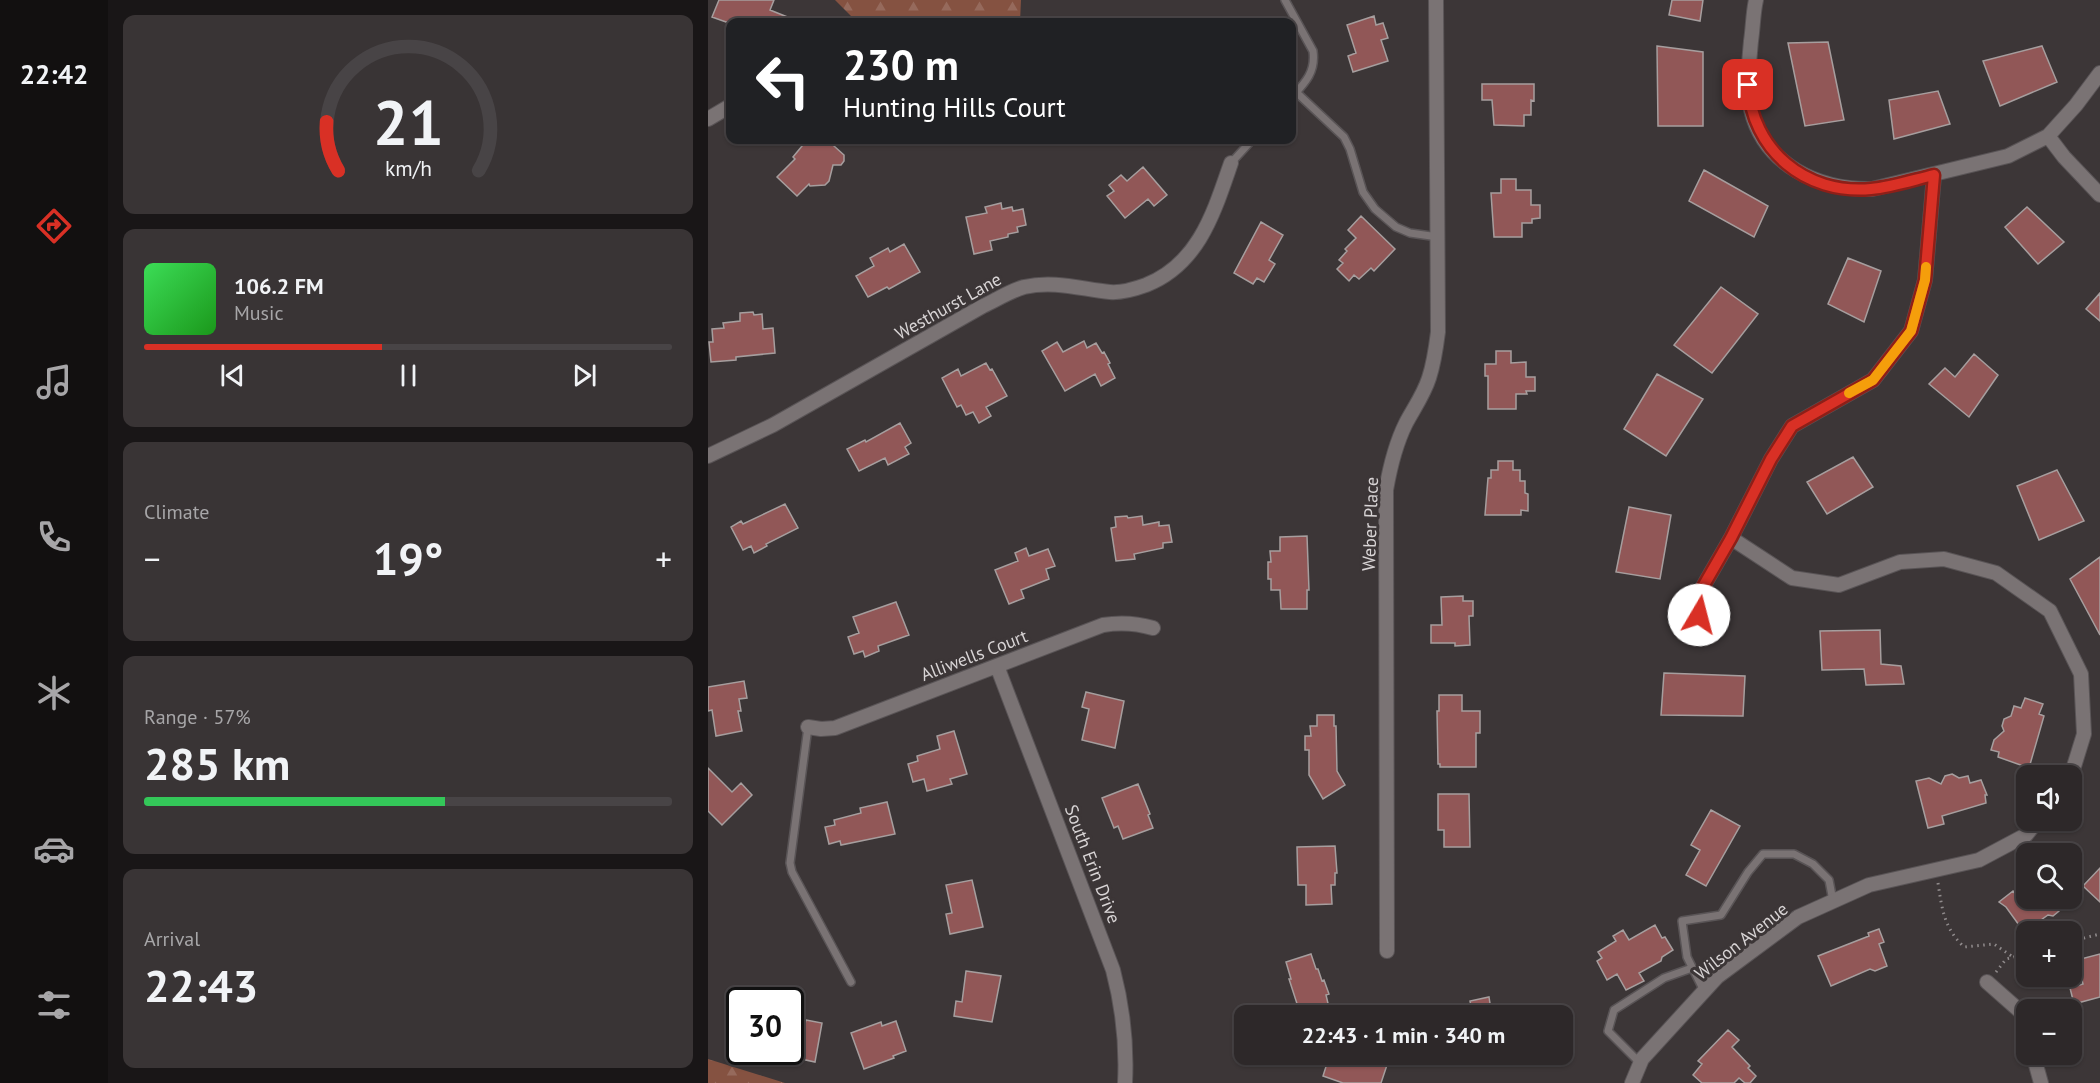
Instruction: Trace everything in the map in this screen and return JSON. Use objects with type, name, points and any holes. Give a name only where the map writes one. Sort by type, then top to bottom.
[{"type":"street","name":"Weber Place","points":[[1387,951],[1386,490],[1397,442],[1421,398],[1435,355],[1438,332],[1436,0]]},
{"type":"street","points":[[1756,0],[1750,57],[1749,96],[1759,131],[1780,159],[1798,172],[1834,187],[1872,189],[2008,156],[2048,136],[2076,105],[2100,73]]},
{"type":"street","points":[[708,119],[726,108]]},
{"type":"street","points":[[2048,136],[2064,157],[2100,195]]},
{"type":"street","name":"Westhurst Lane","points":[[708,455],[773,425],[983,306],[1016,290],[1055,284],[1120,292],[1156,281],[1187,258],[1198,243],[1212,214],[1231,162]]},
{"type":"street","points":[[1699,615],[1697,602],[1700,592],[1731,538],[1771,459],[1792,426],[1873,380],[1911,331],[1925,280],[1934,175]]},
{"type":"street","points":[[1731,538],[1792,578],[1839,585],[1900,562],[1944,559],[1996,573],[2050,611],[2082,674],[2084,734],[2074,765]]},
{"type":"street","name":"Alliwells Court","points":[[808,727],[835,728],[1103,626],[1119,622],[1137,623],[1154,628]]},
{"type":"street","name":"South Erin Drive","points":[[997,666],[1113,970],[1121,1001],[1125,1033],[1125,1083]]},
{"type":"street","name":"Wilson Avenue","points":[[1632,1083],[1642,1059],[1717,977],[1798,917],[1869,885],[1978,860],[2026,835],[2029,831]]},
{"type":"street","points":[[1988,982],[2016,1007]]},
{"type":"street","points":[[2036,1065],[2041,1083]]},
{"type":"lane","points":[[1285,0],[1295,18]]},
{"type":"lane","points":[[1296,21],[1314,58],[1309,78],[1296,93]]},
{"type":"lane","points":[[1296,97],[1344,137],[1363,192],[1376,209],[1396,227],[1410,233],[1438,237]]},
{"type":"lane","points":[[1231,162],[1248,144]]},
{"type":"lane","points":[[808,727],[790,863],[792,872],[851,982]]},
{"type":"lane","points":[[1704,991],[1687,957],[1682,921],[1721,915],[1748,872],[1763,855],[1794,854],[1813,864],[1829,880],[1833,901]]},
{"type":"lane","points":[[1640,1064],[1608,1031],[1614,1010],[1664,978],[1692,968]]},
{"type":"path","points":[[1936,870],[1946,923],[1958,941],[1964,947],[1994,944],[2008,951],[2013,957]]},
{"type":"path","points":[[2082,938],[2100,934]]},
{"type":"path","points":[[1988,982],[2006,959],[2016,956]]},
{"type":"green space","points":[[835,0],[1021,0],[1020,18],[853,18]]},
{"type":"green space","points":[[708,1059],[785,1083],[708,1083]]},
{"type":"building","points":[[719,0],[774,0],[770,10],[790,18],[726,18],[726,22],[712,17]]},
{"type":"building","points":[[1672,0],[1703,0],[1700,21],[1669,15]]},
{"type":"building","points":[[1374,16],[1376,25],[1383,23],[1388,38],[1381,40],[1388,61],[1353,72],[1348,56],[1356,53],[1347,25]]},
{"type":"building","points":[[1828,42],[1844,120],[1805,126],[1788,43]]},
{"type":"building","points":[[1657,46],[1703,52],[1703,126],[1658,126]]},
{"type":"building","points":[[2042,46],[2057,82],[2000,106],[1983,61]]},
{"type":"building","points":[[1482,84],[1534,84],[1531,115],[1524,115],[1524,126],[1494,125],[1492,100],[1482,100]]},
{"type":"building","points":[[1938,91],[1950,124],[1894,139],[1889,100]]},
{"type":"building","points":[[804,144],[836,144],[834,146],[844,155],[844,161],[841,165],[833,165],[829,181],[825,185],[810,186],[809,184],[797,196],[777,177],[795,159],[793,157]]},
{"type":"building","points":[[1143,167],[1167,195],[1154,206],[1148,199],[1125,218],[1107,196],[1114,191],[1109,185],[1121,175],[1127,181]]},
{"type":"building","points":[[1704,170],[1768,206],[1754,237],[1689,201]]},
{"type":"building","points":[[1501,179],[1516,179],[1516,190],[1531,190],[1531,205],[1540,205],[1540,218],[1532,219],[1532,223],[1522,223],[1522,237],[1494,237],[1491,193],[1501,193]]},
{"type":"building","points":[[1001,203],[1002,209],[1012,207],[1013,211],[1023,209],[1026,225],[1017,227],[1018,232],[1008,234],[1008,237],[990,241],[992,250],[974,254],[966,217],[987,213],[985,207]]},
{"type":"building","points":[[2027,207],[2064,242],[2038,264],[2005,227]]},
{"type":"building","points":[[1361,216],[1395,249],[1374,271],[1371,268],[1359,279],[1354,275],[1349,281],[1337,269],[1343,263],[1339,260],[1347,251],[1345,249],[1356,238],[1348,230]]},
{"type":"building","points":[[1261,222],[1283,235],[1269,260],[1275,264],[1264,282],[1257,278],[1253,284],[1234,273]]},
{"type":"building","points":[[904,244],[920,272],[889,289],[887,287],[868,297],[856,276],[874,266],[870,258],[888,248],[890,252]]},
{"type":"building","points":[[1848,258],[1881,271],[1864,322],[1828,304]]},
{"type":"building","points":[[1721,287],[1758,314],[1712,373],[1674,345]]},
{"type":"building","points":[[2100,293],[2100,321],[2086,309]]},
{"type":"building","points":[[753,312],[754,315],[762,314],[763,329],[773,328],[775,353],[711,362],[709,342],[713,342],[712,329],[724,328],[723,323],[740,321],[740,313]]},
{"type":"building","points":[[1084,341],[1087,348],[1096,343],[1102,353],[1104,352],[1115,378],[1101,386],[1095,374],[1065,391],[1042,351],[1057,342],[1063,352]]},
{"type":"building","points":[[1496,351],[1511,351],[1511,363],[1526,362],[1526,377],[1535,377],[1535,391],[1516,394],[1516,409],[1488,409],[1488,376],[1485,376],[1485,364],[1496,364]]},
{"type":"building","points":[[1974,354],[1998,375],[1969,417],[1929,384],[1945,368],[1955,377]]},
{"type":"building","points":[[986,363],[990,370],[992,369],[1007,396],[986,407],[991,416],[979,423],[973,412],[966,415],[961,405],[957,407],[942,378],[958,369],[961,376]]},
{"type":"building","points":[[1657,374],[1703,399],[1666,456],[1624,429]]},
{"type":"building","points":[[900,423],[911,443],[905,447],[909,454],[888,465],[885,458],[859,471],[847,449],[865,440],[866,442]]},
{"type":"building","points":[[1853,457],[1873,487],[1827,514],[1807,482]]},
{"type":"building","points":[[1498,461],[1513,461],[1513,470],[1520,470],[1520,481],[1525,481],[1528,511],[1521,510],[1521,515],[1485,515],[1488,478],[1491,478],[1491,470],[1498,470]]},
{"type":"building","points":[[2057,470],[2084,521],[2039,540],[2017,486]]},
{"type":"building","points":[[785,504],[798,528],[766,544],[767,546],[754,553],[751,546],[743,550],[731,527],[741,521],[743,524]]},
{"type":"building","points":[[1629,507],[1671,515],[1660,579],[1616,572]]},
{"type":"building","points":[[1127,516],[1128,518],[1142,516],[1143,525],[1159,522],[1159,526],[1169,525],[1172,542],[1163,543],[1163,548],[1134,554],[1135,559],[1116,561],[1111,528],[1116,527],[1115,517]]},
{"type":"building","points":[[1307,536],[1309,590],[1307,590],[1307,609],[1281,609],[1280,590],[1271,590],[1271,579],[1268,579],[1270,551],[1280,551],[1280,537]]},
{"type":"building","points":[[1026,548],[1029,556],[1048,549],[1055,566],[1046,569],[1049,579],[1021,590],[1024,598],[1009,604],[995,570],[1018,561],[1015,553]]},
{"type":"building","points":[[2100,557],[2100,635],[2070,579]]},
{"type":"building","points":[[1463,596],[1463,601],[1473,601],[1473,616],[1469,616],[1470,645],[1431,643],[1431,625],[1442,625],[1441,597]]},
{"type":"building","points":[[896,602],[909,635],[878,646],[879,651],[865,657],[863,651],[854,654],[848,637],[859,633],[853,617]]},
{"type":"building","points":[[1880,630],[1881,664],[1901,666],[1904,684],[1866,685],[1864,669],[1822,670],[1820,631]]},
{"type":"building","points":[[1664,673],[1745,676],[1743,716],[1661,715]]},
{"type":"building","points":[[744,681],[747,698],[739,699],[741,711],[738,711],[742,731],[716,736],[712,710],[708,711],[708,687]]},
{"type":"building","points":[[1086,692],[1124,701],[1115,748],[1082,740],[1089,709],[1082,707]]},
{"type":"building","points":[[1439,695],[1462,695],[1462,711],[1480,711],[1480,733],[1476,733],[1476,767],[1440,767],[1438,764]]},
{"type":"building","points":[[2025,698],[2043,704],[2039,714],[2044,716],[2030,765],[2021,765],[1998,757],[1999,752],[1991,750],[1994,740],[2004,731],[2002,726],[2004,719],[2011,716],[2014,706],[2021,708]]},
{"type":"building","points":[[1317,715],[1334,715],[1337,771],[1345,785],[1323,799],[1309,775],[1309,750],[1305,750],[1305,736],[1311,736],[1310,726],[1317,726]]},
{"type":"building","points":[[954,731],[967,774],[950,779],[952,784],[927,791],[924,779],[913,782],[908,764],[918,761],[917,756],[940,749],[937,736]]},
{"type":"building","points":[[708,768],[732,792],[741,783],[752,795],[722,825],[708,811]]},
{"type":"building","points":[[1952,774],[1959,778],[1968,776],[1970,783],[1981,780],[1987,795],[1985,795],[1986,803],[1942,816],[1944,824],[1928,828],[1916,781],[1929,778],[1941,784],[1945,776]]},
{"type":"building","points":[[1138,784],[1153,828],[1123,839],[1118,826],[1114,828],[1102,798]]},
{"type":"building","points":[[1438,794],[1469,794],[1470,847],[1444,847],[1444,830],[1438,830]]},
{"type":"building","points":[[887,802],[895,834],[841,845],[840,841],[829,844],[825,827],[835,825],[834,820],[861,813],[860,808]]},
{"type":"building","points":[[1711,810],[1740,826],[1706,886],[1686,875],[1700,850],[1691,845]]},
{"type":"building","points":[[1335,846],[1337,873],[1335,873],[1335,885],[1331,885],[1332,904],[1306,905],[1306,885],[1298,885],[1297,847]]},
{"type":"building","points":[[2100,868],[2100,902],[2083,886]]},
{"type":"building","points":[[972,880],[983,927],[950,934],[946,914],[952,913],[946,885]]},
{"type":"building","points":[[2013,891],[2016,895],[2016,909],[2059,909],[2053,916],[2048,915],[2040,921],[2016,921],[2006,907],[1999,902]]},
{"type":"building","points":[[1655,925],[1662,938],[1665,937],[1673,950],[1662,957],[1661,961],[1639,973],[1644,981],[1626,990],[1617,974],[1607,980],[1597,961],[1602,958],[1598,952],[1616,941],[1613,936],[1623,930],[1629,940]]},
{"type":"building","points":[[1879,929],[1884,942],[1879,944],[1887,966],[1875,971],[1870,969],[1831,986],[1818,956],[1869,936],[1868,933]]},
{"type":"building","points":[[1311,954],[1329,994],[1326,995],[1328,1005],[1297,1005],[1286,962]]},
{"type":"building","points":[[2100,954],[2100,997],[2082,1002],[2082,999],[2073,999],[2070,988],[2082,987],[2082,959]]},
{"type":"building","points":[[966,971],[1001,976],[992,1022],[954,1016],[956,1001],[962,1002]]},
{"type":"building","points":[[1489,997],[1490,1005],[1471,1005],[1470,1001]]},
{"type":"building","points":[[806,1020],[822,1023],[815,1062],[804,1060]]},
{"type":"building","points":[[896,1021],[906,1051],[864,1069],[851,1033],[881,1022],[882,1026]]},
{"type":"building","points":[[1728,1030],[1739,1040],[1732,1047],[1756,1076],[1750,1083],[1745,1083],[1739,1078],[1734,1083],[1702,1083],[1693,1075],[1702,1064],[1698,1061]]},
{"type":"building","points":[[1326,1065],[1387,1065],[1381,1083],[1343,1083],[1323,1076]]},
{"type":"slow traffic","points":[[1849,393],[1873,380],[1911,331],[1925,280],[1926,267]]},
{"type":"route","points":[[1699,615],[1697,602],[1700,592],[1731,538],[1771,459],[1792,426],[1873,380],[1911,331],[1925,280],[1934,175],[1872,189],[1834,187],[1816,181],[1780,159],[1765,140],[1754,119],[1748,85]]}]
